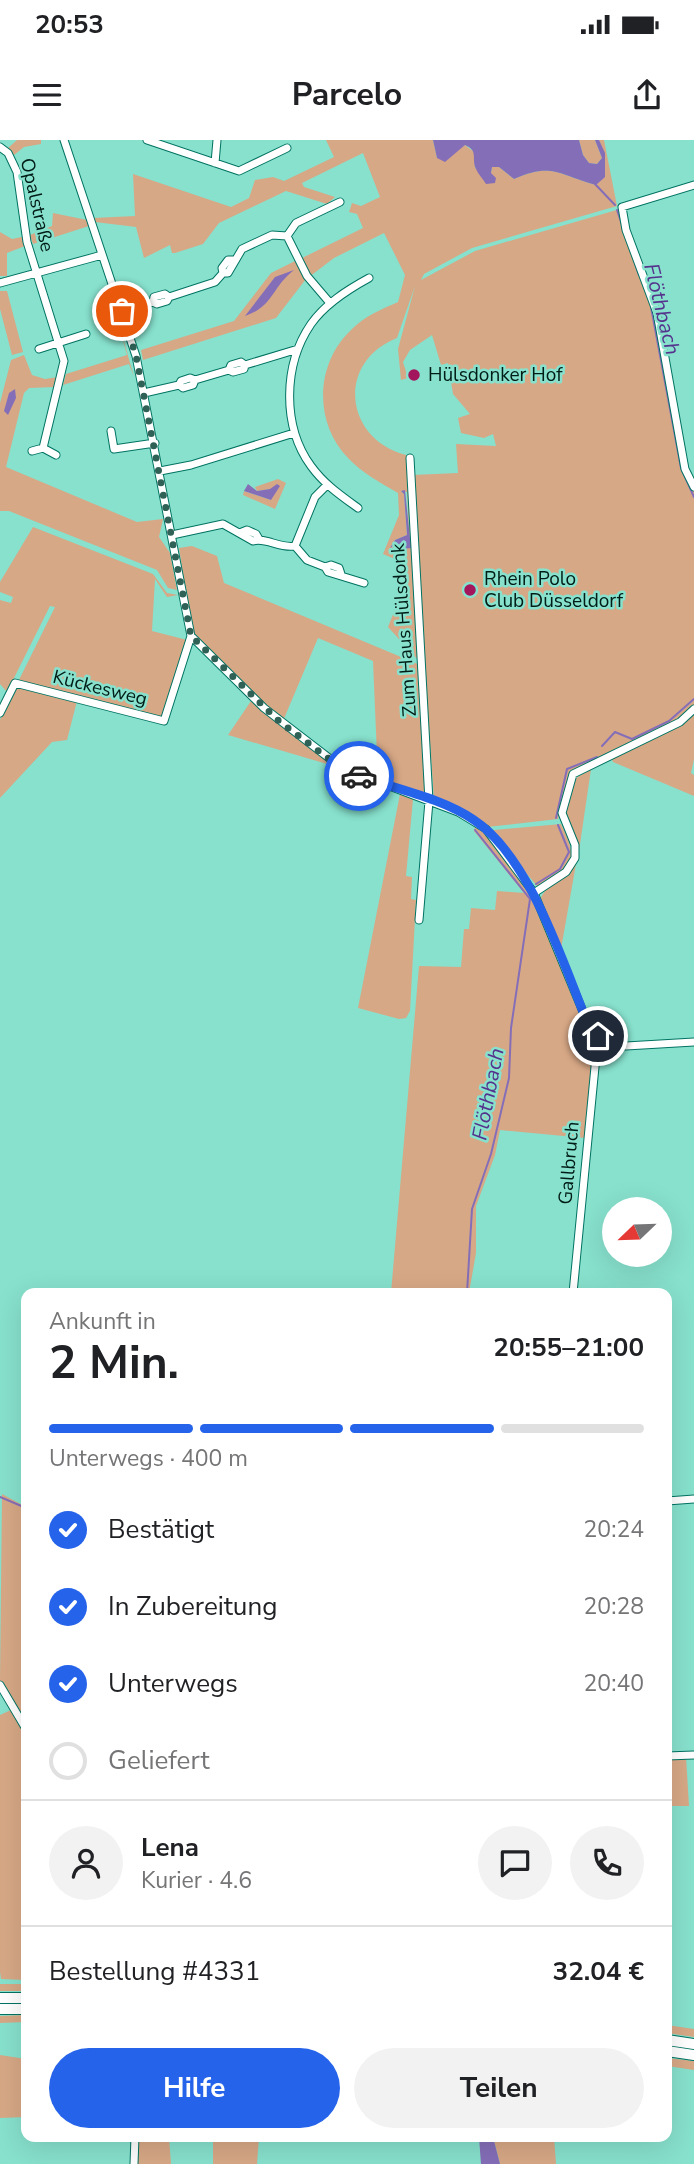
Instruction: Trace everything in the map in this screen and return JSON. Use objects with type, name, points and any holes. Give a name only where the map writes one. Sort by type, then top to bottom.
[{"type":"highway","points":[[0,1998],[21,1998]]},
{"type":"highway","points":[[0,2009],[21,2009]]},
{"type":"highway","points":[[672,2041],[694,2043]]},
{"type":"highway","points":[[672,2052],[694,2055]]},
{"type":"street","points":[[64,140],[122,311],[144,393],[191,636],[264,708],[333,762],[350,772],[467,816],[482,825],[534,893],[586,1019],[598,1036],[625,1046],[694,1042]]},
{"type":"street","points":[[147,140],[239,171],[287,148]]},
{"type":"street","points":[[215,163],[216,140]]},
{"type":"street","name":"Opalstraße","points":[[0,147],[8,153],[17,172],[27,242],[64,360],[43,448]]},
{"type":"street","points":[[694,185],[622,206],[626,230],[657,313],[685,469],[694,488]]},
{"type":"street","points":[[287,236],[296,223],[340,202]]},
{"type":"street","points":[[122,311],[167,301],[169,297],[216,281],[223,273],[228,273],[242,249],[268,237],[287,236]]},
{"type":"street","points":[[287,236],[307,276],[330,303]]},
{"type":"street","points":[[0,283],[102,256]]},
{"type":"street","points":[[358,508],[327,485],[309,464],[295,433],[290,407],[290,373],[298,349],[311,324],[330,303],[369,278]]},
{"type":"street","points":[[38,349],[86,334]]},
{"type":"street","points":[[144,393],[179,385],[184,388],[193,385],[195,380],[229,370],[233,372],[244,369],[245,365],[298,349]]},
{"type":"street","points":[[111,431],[114,449],[155,443]]},
{"type":"street","points":[[160,471],[191,465],[295,433]]},
{"type":"street","points":[[32,451],[43,448],[56,455]]},
{"type":"street","name":"Zum Haus Hülsdonk","points":[[410,458],[429,801],[419,920]]},
{"type":"street","points":[[295,547],[315,497],[327,485]]},
{"type":"street","points":[[172,534],[222,524],[243,532],[245,537],[281,548],[295,547],[307,559],[335,575],[341,574],[363,583]]},
{"type":"street","name":"Kückesweg","points":[[0,713],[15,683],[164,721],[191,636]]},
{"type":"street","points":[[534,893],[566,872],[575,858],[575,845],[562,813],[573,774],[680,722],[694,709]]},
{"type":"street","name":"Gallbruch","points":[[573,1288],[598,1036]]},
{"type":"street","points":[[672,1501],[694,1499]]},
{"type":"street","points":[[0,1685],[21,1721]]},
{"type":"street","points":[[672,1756],[694,1755]]},
{"type":"street","points":[[134,2164],[135,2142]]},
{"type":"shaded area","points":[[17,140],[41,140],[41,144],[24,147],[14,155],[8,148]]},
{"type":"shaded area","points":[[326,140],[433,140],[437,158],[465,145],[474,152],[475,168],[491,173],[492,167],[499,167],[514,179],[538,171],[547,171],[596,185],[603,163],[599,140],[604,140],[617,206],[472,248],[424,274],[421,280],[475,251],[620,209],[652,301],[687,481],[694,491],[694,706],[668,726],[570,771],[558,819],[487,827],[459,809],[434,799],[426,684],[422,682],[426,792],[421,795],[378,779],[373,661],[318,638],[283,721],[196,640],[192,631],[179,548],[192,546],[217,556],[224,583],[425,667],[412,475],[458,473],[456,444],[496,446],[493,434],[484,438],[461,433],[458,418],[470,414],[453,394],[448,363],[441,365],[432,335],[410,350],[403,362],[408,378],[401,380],[398,349],[415,286],[397,338],[377,349],[364,364],[357,381],[355,400],[360,417],[370,433],[385,446],[406,455],[419,661],[388,627],[404,587],[402,562],[383,554],[399,515],[398,493],[360,469],[337,444],[324,411],[323,393],[325,376],[340,343],[362,320],[398,302],[405,275],[384,233],[334,258],[309,277],[300,259],[363,228],[357,214],[349,212],[352,203],[361,206],[380,197],[363,153],[302,183],[304,187],[335,197],[327,204],[286,191],[219,223],[203,244],[175,253],[172,253],[170,245],[144,258],[136,227],[95,222],[93,218],[135,216],[133,174],[231,207],[249,198],[255,180],[273,177],[284,181],[334,157]],"holes":[[[401,491],[407,492],[410,547],[404,549],[396,544],[390,548],[395,540],[407,535],[404,494]]]},
{"type":"shaded area","points":[[433,140],[579,140],[583,155],[589,163],[597,164],[602,158],[595,140],[599,140],[605,153],[605,177],[596,185],[547,171],[538,171],[514,179],[499,167],[492,167],[495,183],[486,184],[476,169],[473,152],[469,147],[465,145],[445,162],[437,158]]},
{"type":"shaded area","points":[[579,140],[595,140],[602,158],[597,164],[589,163],[583,155]]},
{"type":"shaded area","points":[[53,213],[87,220],[89,226],[33,244],[30,235],[52,226]]},
{"type":"shaded area","points":[[0,232],[12,239],[22,237],[25,246],[7,253],[7,276],[0,276]]},
{"type":"shaded area","points":[[297,260],[306,279],[276,318],[143,360],[141,350],[234,321],[271,273]]},
{"type":"shaded area","points":[[294,270],[262,307],[245,316],[275,277]]},
{"type":"shaded area","points":[[108,285],[134,377],[129,364],[63,385],[66,374],[127,355]]},
{"type":"shaded area","points":[[0,291],[7,291],[23,352],[12,355],[0,309]]},
{"type":"shaded area","points":[[24,355],[32,375],[45,379],[58,377],[55,387],[29,388],[24,393],[6,467],[137,522],[163,519],[159,537],[170,553],[177,590],[168,588],[157,570],[9,511],[0,511],[0,403],[11,360]]},
{"type":"shaded area","points":[[15,389],[16,398],[8,415],[4,411],[9,393]]},
{"type":"shaded area","points":[[278,479],[286,483],[275,509],[243,495],[244,491],[271,500],[271,489],[257,491],[255,487]]},
{"type":"shaded area","points":[[248,484],[257,491],[270,489],[277,484],[280,486],[271,500],[244,491]]},
{"type":"shaded area","points":[[405,490],[411,548],[404,549],[396,544],[390,548],[395,540],[407,535],[404,494],[401,491]]},
{"type":"shaded area","points":[[33,527],[153,574],[167,593],[178,595],[167,597],[155,579],[152,631],[187,640],[162,718],[18,682],[55,607],[50,606],[7,692],[0,684],[0,600],[11,603],[13,597],[0,592],[0,582]]},
{"type":"shaded area","points":[[16,685],[77,701],[67,740],[52,742],[0,798],[0,720]]},
{"type":"shaded area","points":[[251,701],[334,766],[228,735]]},
{"type":"shaded area","points":[[694,712],[694,759],[691,773],[694,775],[694,796],[613,762],[612,759],[665,732]]},
{"type":"shaded area","points":[[591,769],[579,851],[565,811],[576,778]]},
{"type":"shaded area","points":[[400,794],[413,799],[406,876],[412,877],[411,899],[416,900],[410,1011],[406,1018],[399,1019],[358,1008]]},
{"type":"shaded area","points":[[476,823],[529,887],[594,1042],[585,1138],[500,1130],[495,1155],[476,1206],[476,1253],[470,1288],[391,1288],[419,966],[461,967],[464,929],[469,929],[471,908],[495,910],[497,891],[524,893],[474,831]]},
{"type":"shaded area","points":[[561,824],[570,847],[569,862],[559,874],[538,887],[493,834],[494,830]]},
{"type":"shaded area","points":[[576,864],[561,949],[540,900],[551,885]]},
{"type":"shaded area","points":[[2,1494],[21,1504],[21,1717],[0,1681]]},
{"type":"shaded area","points":[[11,1710],[21,1726],[21,1980],[1,1979],[0,1972],[0,1715]]},
{"type":"shaded area","points":[[686,1757],[689,1806],[672,1806],[672,1758]]},
{"type":"shaded area","points":[[0,1984],[21,1984],[21,1991],[0,1991]]},
{"type":"shaded area","points":[[21,2015],[21,2022],[0,2023],[0,2016]]},
{"type":"shaded area","points":[[672,2026],[694,2029],[694,2037],[672,2034]]},
{"type":"shaded area","points":[[0,2055],[21,2058],[21,2117],[0,2118]]},
{"type":"shaded area","points":[[672,2059],[694,2061],[694,2070],[672,2067]]},
{"type":"shaded area","points":[[139,2142],[169,2142],[171,2164],[137,2164]]},
{"type":"shaded area","points":[[213,2142],[259,2142],[257,2164],[213,2164]]},
{"type":"shaded area","points":[[479,2142],[494,2142],[500,2164],[481,2164]]},
{"type":"shaded area","points":[[494,2142],[554,2142],[556,2164],[500,2164]]},
{"type":"waterway","name":"Flöthbach","points":[[595,184],[615,205]]},
{"type":"waterway","name":"Flöthbach","points":[[617,210],[639,275]]},
{"type":"waterway","name":"Flöthbach","points":[[651,307],[681,468],[694,497]]},
{"type":"waterway","name":"Flöthbach","points":[[602,746],[615,732],[632,739],[669,721],[694,699]]},
{"type":"waterway","name":"Flöthbach","points":[[556,818],[567,769],[597,757]]},
{"type":"waterway","name":"Flöthbach","points":[[536,884],[560,869],[569,852],[558,825]]},
{"type":"waterway","name":"Flöthbach","points":[[467,1288],[472,1209],[491,1154],[509,1078],[511,1028],[530,899],[475,830]]},
{"type":"waterway","points":[[0,1497],[21,1506]]},
{"type":"way so far","points":[[122,311],[136,356],[191,636],[223,670],[279,721],[333,762],[359,776]]},
{"type":"place","name":"Hülsdonker Hof","points":[[414,375]]},
{"type":"place","name":"Rhein Polo Club Düsseldorf","points":[[470,590]]},
{"type":"route","points":[[359,776],[458,812],[472,818],[486,829],[534,893],[586,1019],[598,1036]]}]
